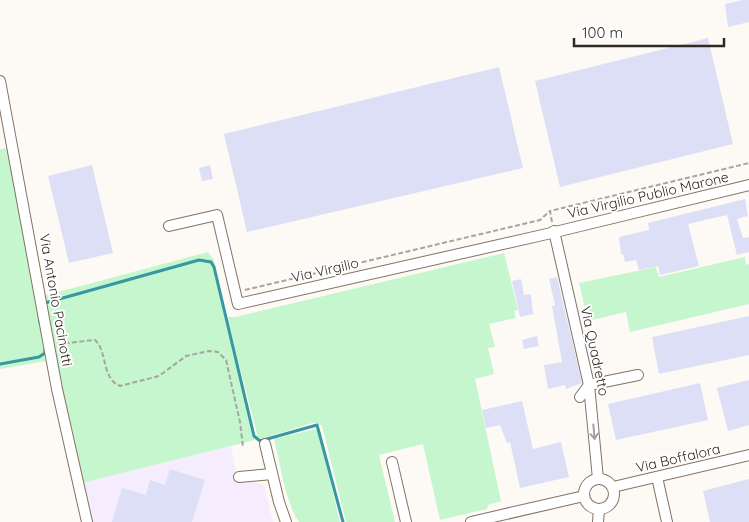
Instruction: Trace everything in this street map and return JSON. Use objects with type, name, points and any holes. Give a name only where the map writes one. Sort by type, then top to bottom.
[{"type":"street","name":"Via Antonio Pacinotti","points":[[0,81],[57,389],[87,522]]},
{"type":"street","name":"Via Virgilio Publio Marone","points":[[554,232],[749,185]]},
{"type":"street","points":[[169,226],[217,215],[236,292]]},
{"type":"street","name":"Via Virgilio","points":[[236,292],[238,304],[554,232]]},
{"type":"street","name":"Via Quadretto","points":[[554,232],[589,385],[598,479]]},
{"type":"street","points":[[580,397],[589,385],[638,375]]},
{"type":"street","points":[[265,444],[286,522]]},
{"type":"street","name":"Via Boffalora","points":[[612,487],[749,455]]},
{"type":"street","points":[[392,462],[406,522]]},
{"type":"street","points":[[238,477],[272,474]]},
{"type":"street","points":[[656,477],[667,522]]},
{"type":"street","points":[[598,479],[608,481],[612,487],[614,493],[612,502],[605,508],[599,509],[588,504],[584,496],[588,483],[598,479]]},
{"type":"street","points":[[471,522],[584,496]]},
{"type":"street","points":[[598,522],[599,509]]},
{"type":"path","points":[[236,292],[540,220],[550,211],[749,163]]},
{"type":"path","points":[[550,211],[554,232]]},
{"type":"path","points":[[50,345],[95,340],[101,349],[111,380],[120,386],[159,376],[186,356],[209,351],[218,352],[226,360],[240,422],[242,447]]},
{"type":"shaded area","points":[[231,446],[239,483],[250,481],[264,485],[273,522],[91,522],[82,483]]},
{"type":"green space","points":[[10,148],[46,361],[0,369],[0,149]]},
{"type":"green space","points":[[208,252],[214,260],[227,317],[235,317],[504,253],[518,310],[514,311],[516,318],[489,324],[495,347],[488,348],[494,374],[475,379],[501,501],[488,505],[487,509],[440,520],[423,444],[379,455],[395,522],[346,522],[322,426],[312,423],[261,439],[258,437],[237,357],[255,440],[82,483],[59,383],[43,296]]},
{"type":"green space","points":[[745,257],[746,265],[749,264],[749,304],[630,332],[626,312],[588,321],[579,283],[656,267],[659,277]]},
{"type":"green space","points":[[315,429],[318,431],[340,522],[299,522],[286,492],[274,439]]},
{"type":"building","points":[[749,0],[749,22],[728,27],[725,4]]},
{"type":"building","points":[[708,38],[733,144],[560,187],[535,81]]},
{"type":"building","points":[[499,67],[523,168],[247,232],[224,134]]},
{"type":"building","points":[[92,165],[113,253],[69,263],[48,176]]},
{"type":"building","points":[[210,165],[213,179],[202,181],[199,168]]},
{"type":"building","points":[[745,199],[748,216],[737,219],[743,238],[749,237],[749,252],[737,255],[727,215],[688,224],[699,266],[660,275],[658,266],[639,270],[636,260],[625,262],[623,254],[621,254],[619,237],[649,230],[648,223]]},
{"type":"building","points":[[557,277],[582,383],[566,389],[565,385],[548,389],[544,365],[562,362],[552,306],[555,305],[549,279]]},
{"type":"building","points":[[521,279],[524,295],[531,294],[533,314],[520,317],[512,281]]},
{"type":"building","points":[[749,316],[749,355],[659,374],[652,337]]},
{"type":"building","points":[[537,336],[539,346],[524,349],[522,340]]},
{"type":"building","points":[[749,380],[749,425],[728,431],[717,388]]},
{"type":"building","points":[[700,383],[708,420],[616,440],[608,404]]},
{"type":"building","points":[[522,401],[533,449],[561,442],[569,477],[520,488],[510,442],[507,443],[500,425],[486,428],[482,410]]},
{"type":"building","points":[[170,469],[205,480],[192,522],[112,522],[122,488],[146,495],[150,480],[165,485]]},
{"type":"building","points":[[749,479],[749,522],[710,522],[703,491]]},
{"type":"waterway","points":[[45,303],[199,260],[211,262],[214,267],[254,436],[260,441],[317,425],[343,522]]},
{"type":"waterway","points":[[38,305],[40,323]]},
{"type":"waterway","points":[[0,364],[39,357],[45,353],[45,349]]}]
